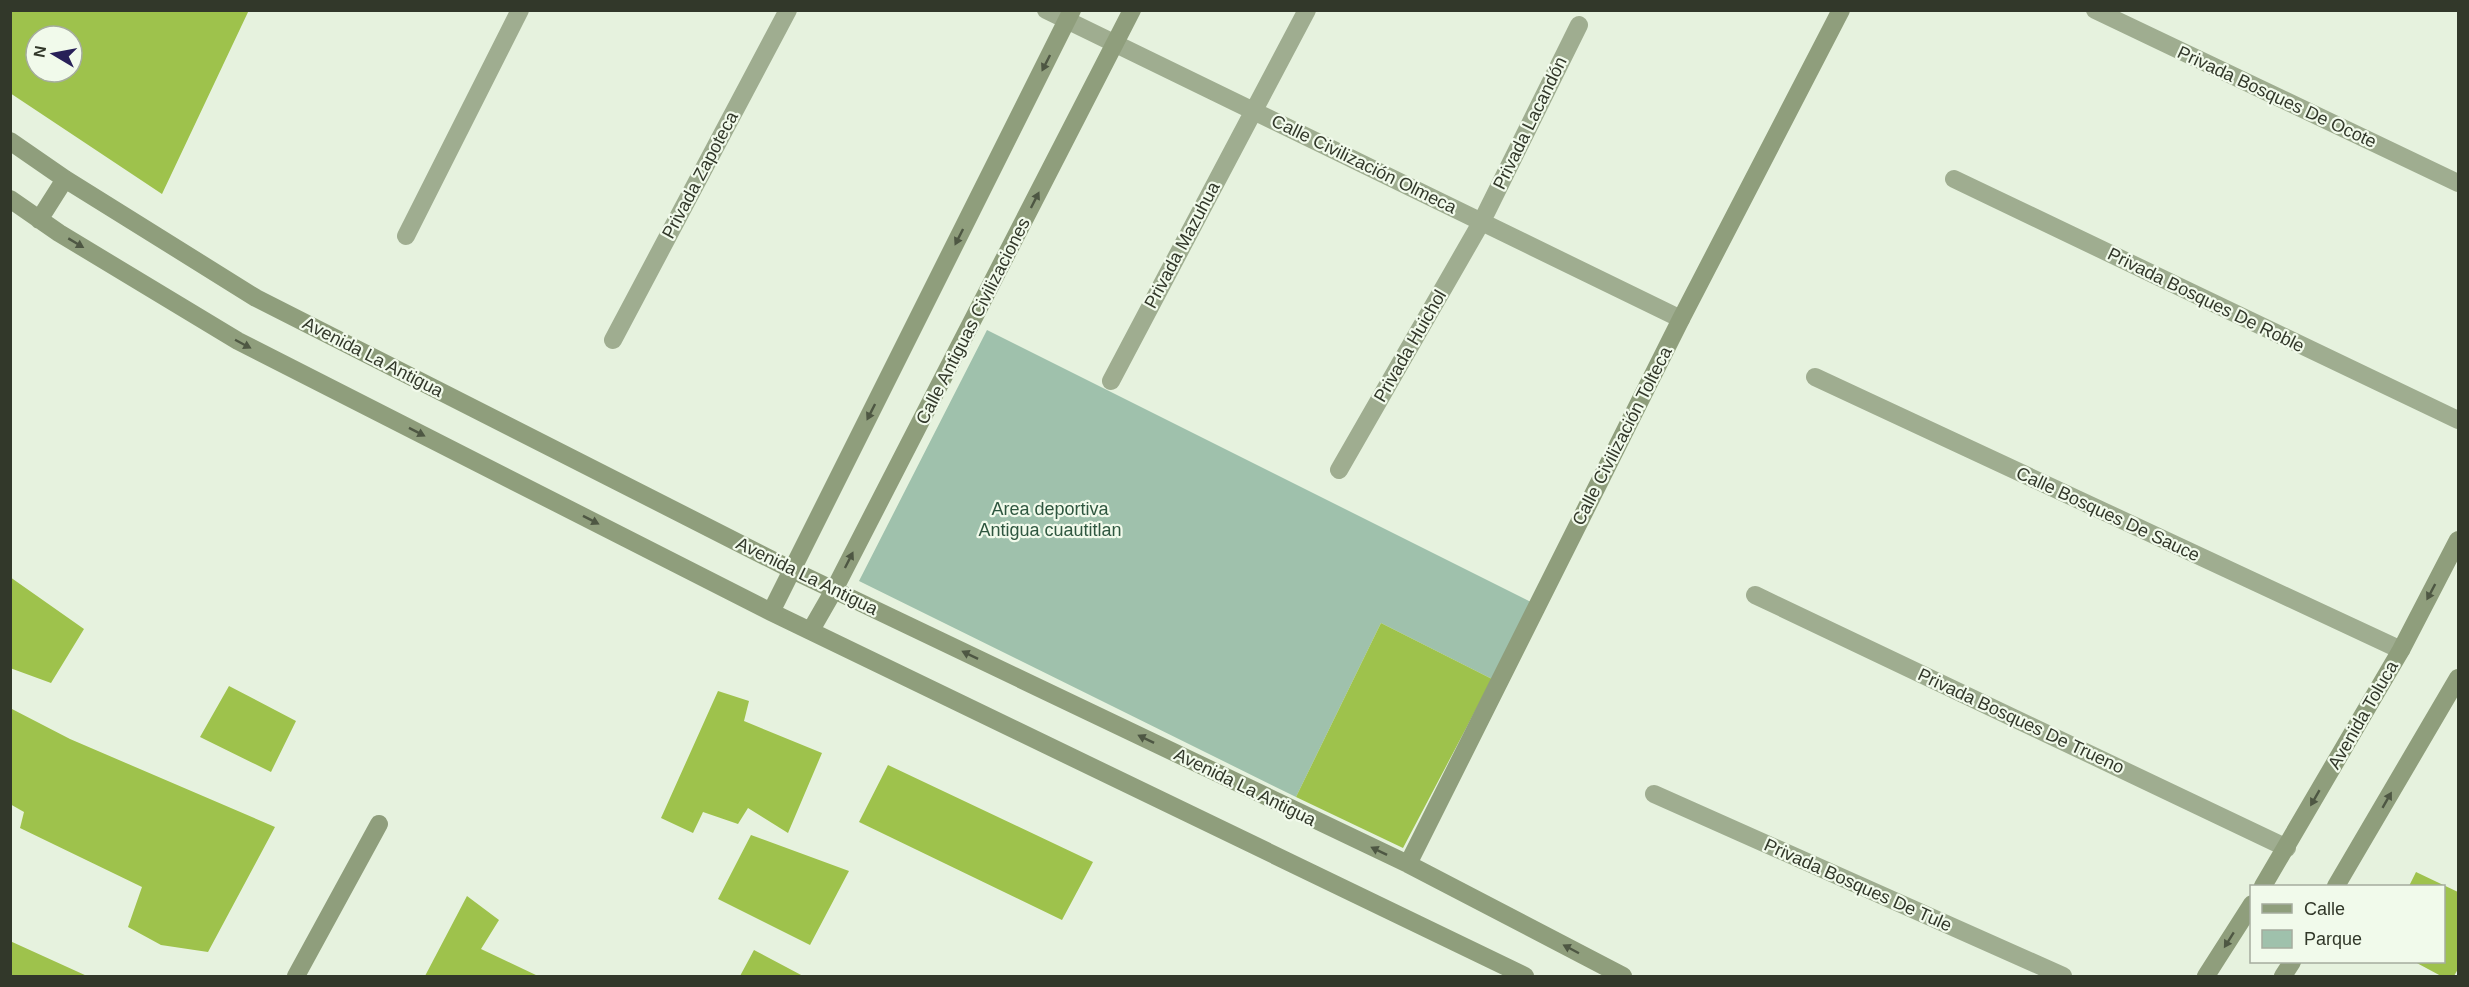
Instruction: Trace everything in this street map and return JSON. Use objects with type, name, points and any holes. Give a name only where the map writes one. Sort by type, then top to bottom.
[{"type":"street","points":[[406,236],[520,10]]},
{"type":"street","name":"Privada Zapoteca","points":[[613,340],[788,10]]},
{"type":"street","name":"Calle Civilización Olmeca","points":[[1046,10],[1070,16],[1116,44],[1681,319]]},
{"type":"street","name":"Calle Antiguas Civilizaciones","points":[[811,630],[834,590],[1132,10]]},
{"type":"street","name":"Privada Mazuhua","points":[[1111,381],[1307,10]]},
{"type":"street","name":"Calle Civilización Tolteca","points":[[1408,864],[1681,319],[1841,10]]},
{"type":"street","name":"Privada Bosques De Ocote","points":[[2095,10],[2458,183]]},
{"type":"street","points":[[771,612],[1070,16]]},
{"type":"street","name":"Privada Lacandón","points":[[1482,221],[1579,25]]},
{"type":"street","name":"Avenida La Antigua","points":[[10,141],[65,179],[256,298],[792,570],[1408,864],[1623,976]]},
{"type":"street","points":[[39,220],[65,179]]},
{"type":"street","name":"Privada Bosques De Roble","points":[[1954,179],[2458,420]]},
{"type":"street","points":[[10,199],[39,220],[238,341],[771,612],[1525,976]]},
{"type":"street","name":"Privada Huichol","points":[[1339,470],[1482,221]]},
{"type":"street","name":"Calle Bosques De Sauce","points":[[1815,377],[2401,650]]},
{"type":"street","name":"Avenida Toluca","points":[[2264,885],[2401,650],[2458,540]]},
{"type":"street","name":"Privada Bosques De Trueno","points":[[1755,595],[2287,848]]},
{"type":"street","points":[[2337,885],[2458,678]]},
{"type":"street","name":"Privada Bosques De Tule","points":[[1654,794],[2063,976]]},
{"type":"street","points":[[296,976],[379,824]]},
{"type":"street","points":[[2206,976],[2250,907]]},
{"type":"street","points":[[2283,976],[2291,963]]},
{"type":"green space","name":"Area deportiva Antigua cuautitlan","points":[[987,330],[1531,602],[1492,679],[1381,623],[1296,797],[859,581]]},
{"type":"building","points":[[10,10],[249,10],[162,194],[10,93]]},
{"type":"building","points":[[10,577],[84,629],[51,683],[10,668]]},
{"type":"building","points":[[1381,623],[1492,679],[1403,848],[1296,797]]},
{"type":"building","points":[[229,686],[296,721],[271,772],[200,737]]},
{"type":"building","points":[[718,691],[749,701],[744,721],[822,753],[788,833],[748,808],[738,824],[703,812],[693,833],[661,818]]},
{"type":"building","points":[[10,708],[70,739],[275,827],[208,952],[161,945],[128,927],[142,887],[20,828],[24,812],[10,804]]},
{"type":"building","points":[[888,765],[1093,862],[1062,920],[859,822]]},
{"type":"building","points":[[751,835],[849,871],[810,945],[718,899]]},
{"type":"building","points":[[2416,872],[2443,885],[2410,885]]},
{"type":"building","points":[[2445,886],[2458,892],[2458,969],[2454,976],[2441,976],[2417,963],[2445,963]]},
{"type":"building","points":[[467,896],[499,920],[481,949],[538,976],[425,976]]},
{"type":"building","points":[[10,941],[87,976],[10,976]]},
{"type":"building","points":[[754,950],[803,976],[740,976]]}]
